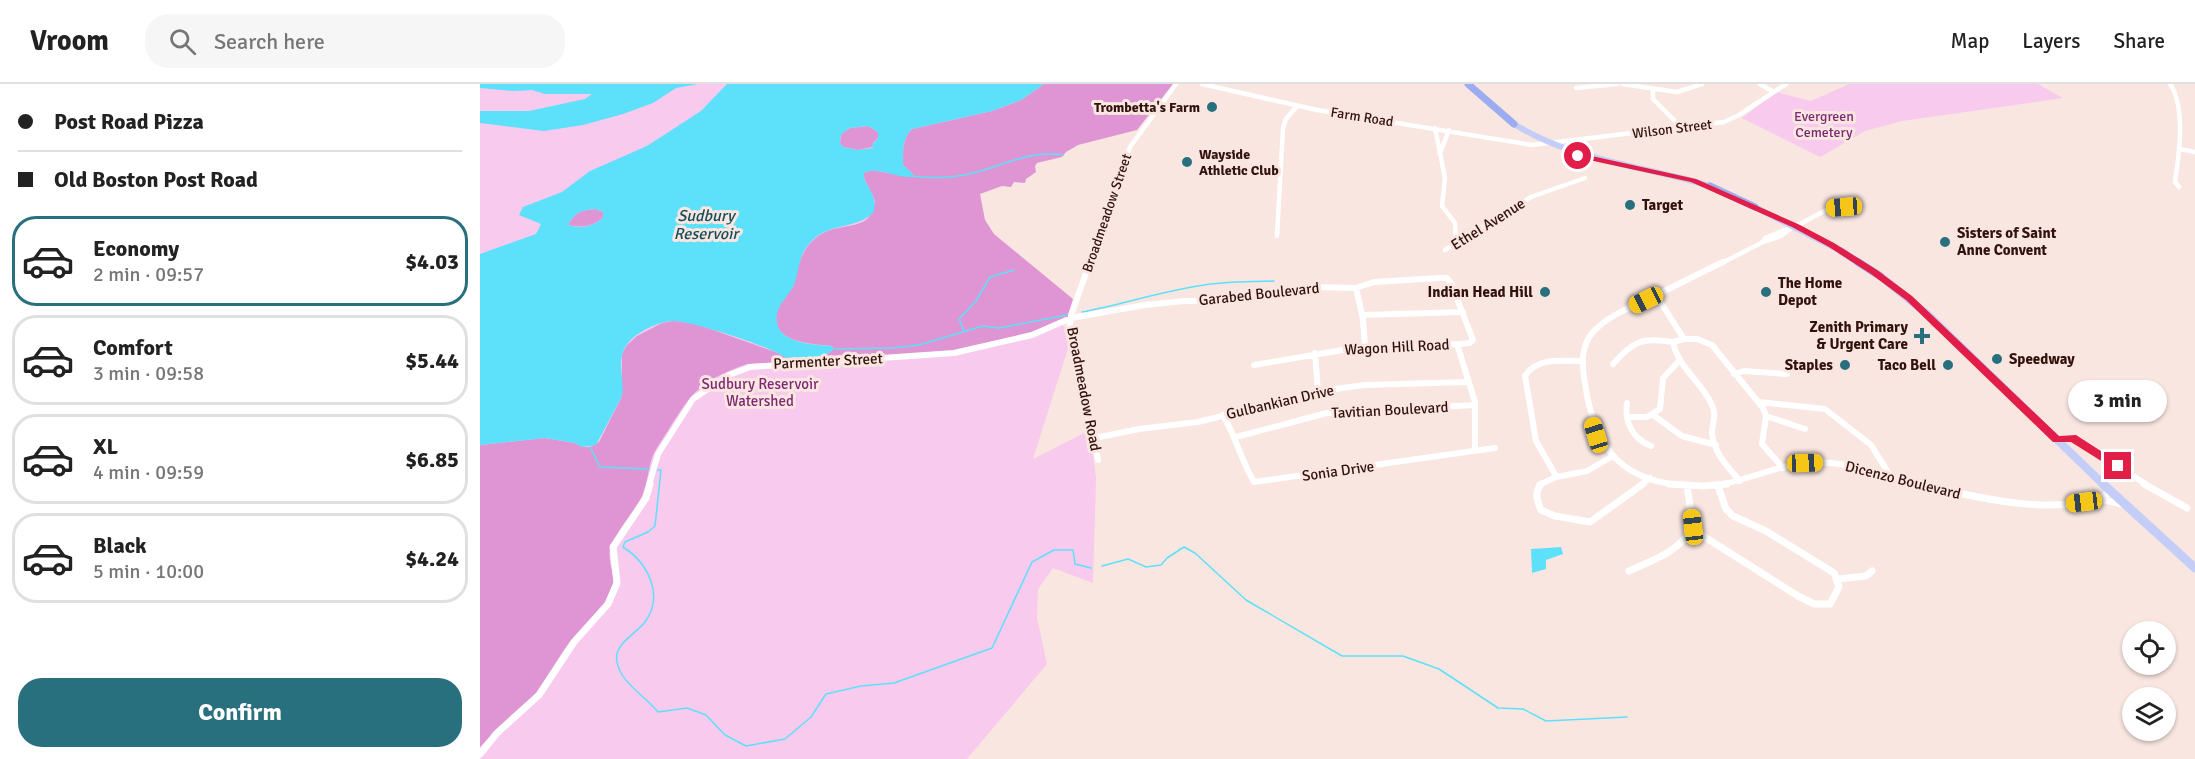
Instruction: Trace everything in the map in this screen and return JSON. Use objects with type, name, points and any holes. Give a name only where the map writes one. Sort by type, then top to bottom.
[{"type":"highway","points":[[1468,84],[1515,124]]},
{"type":"highway","points":[[1710,186],[1755,207]]},
{"type":"highway","points":[[1841,251],[1880,276]]},
{"type":"main road","points":[[1515,124],[1547,144],[1578,156],[1670,174],[1710,186]]},
{"type":"main road","points":[[1755,207],[1795,225],[1841,251]]},
{"type":"main road","points":[[1880,276],[1938,324],[2111,492],[2195,568]]},
{"type":"street","name":"Broadmeadow Street","points":[[1071,318],[1130,147],[1176,84]]},
{"type":"street","name":"Farm Road","points":[[1202,84],[1297,106],[1522,144],[1547,144]]},
{"type":"street","points":[[1576,88],[1617,84]]},
{"type":"street","points":[[1622,84],[1653,90],[1685,91],[1702,84]]},
{"type":"street","points":[[1760,84],[1772,91]]},
{"type":"street","name":"Wilson Street","points":[[1547,144],[1730,120],[1786,84]]},
{"type":"street","points":[[2170,84],[2176,93],[2180,148],[2175,182],[2179,187]]},
{"type":"street","points":[[1653,90],[1653,99],[1682,128]]},
{"type":"street","points":[[1277,236],[1283,128],[1286,119],[1297,106]]},
{"type":"street","points":[[1435,128],[1446,187],[1442,206],[1453,218],[1456,242]]},
{"type":"street","points":[[1440,153],[1449,130]]},
{"type":"street","points":[[1522,144],[1528,140],[1527,133]]},
{"type":"street","points":[[2180,148],[2195,152]]},
{"type":"street","name":"Ethel Avenue","points":[[1445,250],[1531,197],[1585,178]]},
{"type":"street","points":[[1556,476],[1539,448],[1533,431],[1525,376],[1530,368],[1540,363],[1581,361],[1588,336],[1599,325],[1763,242],[1771,241],[1792,230],[1795,225],[1829,208],[1844,207]]},
{"type":"street","name":"Garabed Boulevard","points":[[1071,318],[1172,302],[1219,301],[1313,287],[1356,288],[1383,281],[1447,278]]},
{"type":"street","name":"Wagon Hill Road","points":[[1254,365],[1315,353],[1365,347],[1470,343],[1473,340],[1456,292],[1447,278]]},
{"type":"street","points":[[1356,288],[1362,315],[1365,347]]},
{"type":"street","points":[[1660,293],[1658,298],[1684,339]]},
{"type":"street","points":[[1362,315],[1463,312]]},
{"type":"street","name":"Broadmeadow Road","points":[[1071,318],[1070,328],[1098,460]]},
{"type":"street","name":"Parmenter Street","points":[[480,754],[495,735],[544,689],[574,643],[608,603],[616,586],[613,547],[646,498],[658,454],[687,406],[701,392],[729,375],[761,365],[954,353],[1032,335],[1071,318]]},
{"type":"street","points":[[1612,364],[1634,344],[1654,338],[1673,342],[1697,339],[1712,345],[1759,402],[1766,416],[1761,440],[1765,449],[1783,468]]},
{"type":"street","points":[[1673,342],[1679,361],[1701,385],[1715,411],[1716,420],[1712,433],[1716,445],[1723,461],[1740,482]]},
{"type":"street","points":[[1457,344],[1475,405],[1475,451]]},
{"type":"street","points":[[1315,353],[1318,392]]},
{"type":"street","name":"Dicenzo Boulevard","points":[[1581,361],[1596,435],[1613,456],[1630,470],[1650,478],[1686,486],[1718,486],[1805,463],[1821,463],[1976,498],[2004,502],[2066,504],[2100,498],[2111,492]]},
{"type":"street","points":[[1627,417],[1642,418],[1653,415],[1662,406],[1661,387],[1666,372],[1679,361]]},
{"type":"street","points":[[1734,374],[1744,371],[1787,374]]},
{"type":"street","name":"Gulbankian Drive","points":[[1095,438],[1139,429],[1198,422],[1318,392],[1364,385],[1468,382]]},
{"type":"street","points":[[1759,402],[1825,409],[1871,445],[1891,477]]},
{"type":"street","points":[[1627,403],[1625,408],[1627,417],[1636,437],[1652,446]]},
{"type":"street","name":"Tavitian Boulevard","points":[[1236,437],[1327,414],[1475,405]]},
{"type":"street","name":"Sonia Drive","points":[[1223,415],[1236,437],[1246,468],[1254,482],[1495,448]]},
{"type":"street","points":[[1653,415],[1683,437],[1716,445]]},
{"type":"street","points":[[1766,416],[1804,429]]},
{"type":"street","points":[[2057,440],[2067,438],[2077,440],[2187,508]]},
{"type":"street","points":[[1613,456],[1583,472],[1556,476],[1538,486],[1536,499],[1541,510],[1555,516],[1584,522],[1596,519],[1650,478]]},
{"type":"street","points":[[1629,571],[1685,542],[1693,527],[1686,486]]},
{"type":"street","points":[[1693,527],[1798,596],[1814,604],[1830,603],[1838,593],[1838,579],[1830,568],[1766,531],[1733,516],[1726,509],[1718,486]]},
{"type":"street","name":"Dicenzo Boulevard","points":[[2100,498],[2126,505]]},
{"type":"street","points":[[1838,579],[1866,576],[1872,571]]},
{"type":"green space","name":"Sudbury Reservoir Watershed","points":[[480,84],[1172,84],[1071,147],[1029,165],[971,195],[994,237],[1072,299],[1063,326],[1067,329],[1070,342],[1033,459],[1090,430],[1096,479],[1093,583],[1053,568],[1038,589],[1037,618],[1047,664],[967,759],[480,759]]},
{"type":"green space","name":"Evergreen Cemetery","points":[[1849,84],[2038,84],[2063,98],[1902,121],[1865,131],[1820,157],[1742,118],[1776,92],[1811,101]]},
{"type":"shaded area","points":[[1044,84],[1173,84],[1137,130],[1078,145],[1062,157],[1037,163],[1036,172],[1026,179],[1025,183],[1014,182],[1011,187],[1002,186],[980,194],[985,220],[994,234],[1073,299],[1068,318],[1027,334],[953,352],[747,364],[709,381],[685,404],[654,453],[642,496],[611,547],[610,559],[614,583],[610,595],[559,657],[530,700],[480,747],[480,445],[545,438],[575,443],[582,447],[590,447],[599,442],[622,396],[622,354],[627,345],[637,336],[662,323],[691,322],[795,359],[814,359],[831,352],[833,346],[803,342],[785,335],[779,329],[776,320],[778,309],[791,288],[803,253],[811,242],[830,230],[858,224],[873,210],[875,201],[864,173],[872,170],[909,177],[913,174],[903,165],[903,150],[906,137],[912,129],[992,111],[1021,100]]},
{"type":"shaded area","points":[[868,126],[878,132],[878,138],[873,143],[873,147],[858,150],[843,147],[840,143],[841,134],[850,128]]},
{"type":"shaded area","points":[[596,209],[603,212],[603,218],[599,221],[586,226],[568,225],[579,212]]},
{"type":"water","points":[[480,84],[698,84],[676,88],[653,103],[623,114],[583,125],[544,131],[480,123],[480,111],[529,111],[585,99],[592,94],[545,94],[532,90],[480,88]]},
{"type":"water","name":"Sudbury Reservoir","points":[[727,84],[1044,84],[1021,100],[992,111],[912,129],[905,141],[903,155],[903,165],[913,174],[911,177],[881,171],[864,173],[864,178],[873,195],[875,206],[873,213],[859,222],[822,233],[810,243],[801,258],[794,286],[778,310],[779,329],[785,336],[804,343],[833,346],[831,352],[814,359],[787,359],[751,342],[714,330],[683,322],[661,323],[640,332],[626,346],[621,364],[622,396],[596,445],[582,447],[575,443],[545,438],[480,445],[480,254],[536,234],[541,224],[519,215],[523,207],[562,192],[590,171],[647,146],[701,111]],"holes":[[[868,126],[878,132],[878,138],[872,145],[873,148],[858,150],[843,147],[840,143],[841,134],[850,128]],[[596,209],[603,212],[603,218],[595,223],[582,227],[568,225],[579,212]]]},
{"type":"water","points":[[1561,547],[1563,554],[1546,560],[1546,569],[1532,573],[1531,549]]},
{"type":"waterway","points":[[912,176],[953,177],[1030,156],[1063,155]]},
{"type":"waterway","points":[[964,331],[959,319],[976,301],[990,277],[1014,270]]},
{"type":"waterway","points":[[1082,312],[1204,285],[1274,281]]},
{"type":"waterway","points":[[832,349],[893,348],[919,345],[983,326],[999,328],[1067,315]]},
{"type":"waterway","points":[[590,447],[600,467],[649,469]]},
{"type":"waterway","points":[[658,470],[661,470],[655,526],[648,532],[625,542],[623,547],[632,553],[646,570],[653,590],[651,612],[645,622],[618,650],[619,669],[628,683],[658,712],[687,708],[706,715],[725,735],[746,746],[785,739],[811,717],[826,694],[861,686],[894,683],[992,648],[1032,562],[1054,550],[1073,550],[1075,564],[1091,568]]},
{"type":"waterway","points":[[1102,566],[1128,559],[1146,567],[1161,565],[1167,558],[1184,547],[1195,553],[1246,600],[1342,656],[1403,656],[1439,669],[1498,708],[1523,709],[1546,721],[1627,717]]},
{"type":"place","name":"Trombetta's Farm","points":[[1212,107]]},
{"type":"place","name":"Wayside Athletic Club","points":[[1187,162]]},
{"type":"place","name":"Target","points":[[1630,205]]},
{"type":"place","name":"Sisters of Saint Anne Convent","points":[[1945,242]]},
{"type":"place","name":"Indian Head Hill","points":[[1545,292]]},
{"type":"place","name":"The Home Depot","points":[[1766,292]]},
{"type":"place","name":"Zenith Primary & Urgent Care","points":[[1922,336]]},
{"type":"place","name":"Speedway","points":[[1997,359]]},
{"type":"place","name":"Staples","points":[[1845,365]]},
{"type":"place","name":"Taco Bell","points":[[1948,365]]},
{"type":"route","points":[[1578,156],[1694,180],[1795,225],[1832,245],[1889,282],[1909,298],[2057,440],[2073,438],[2118,466]]}]
